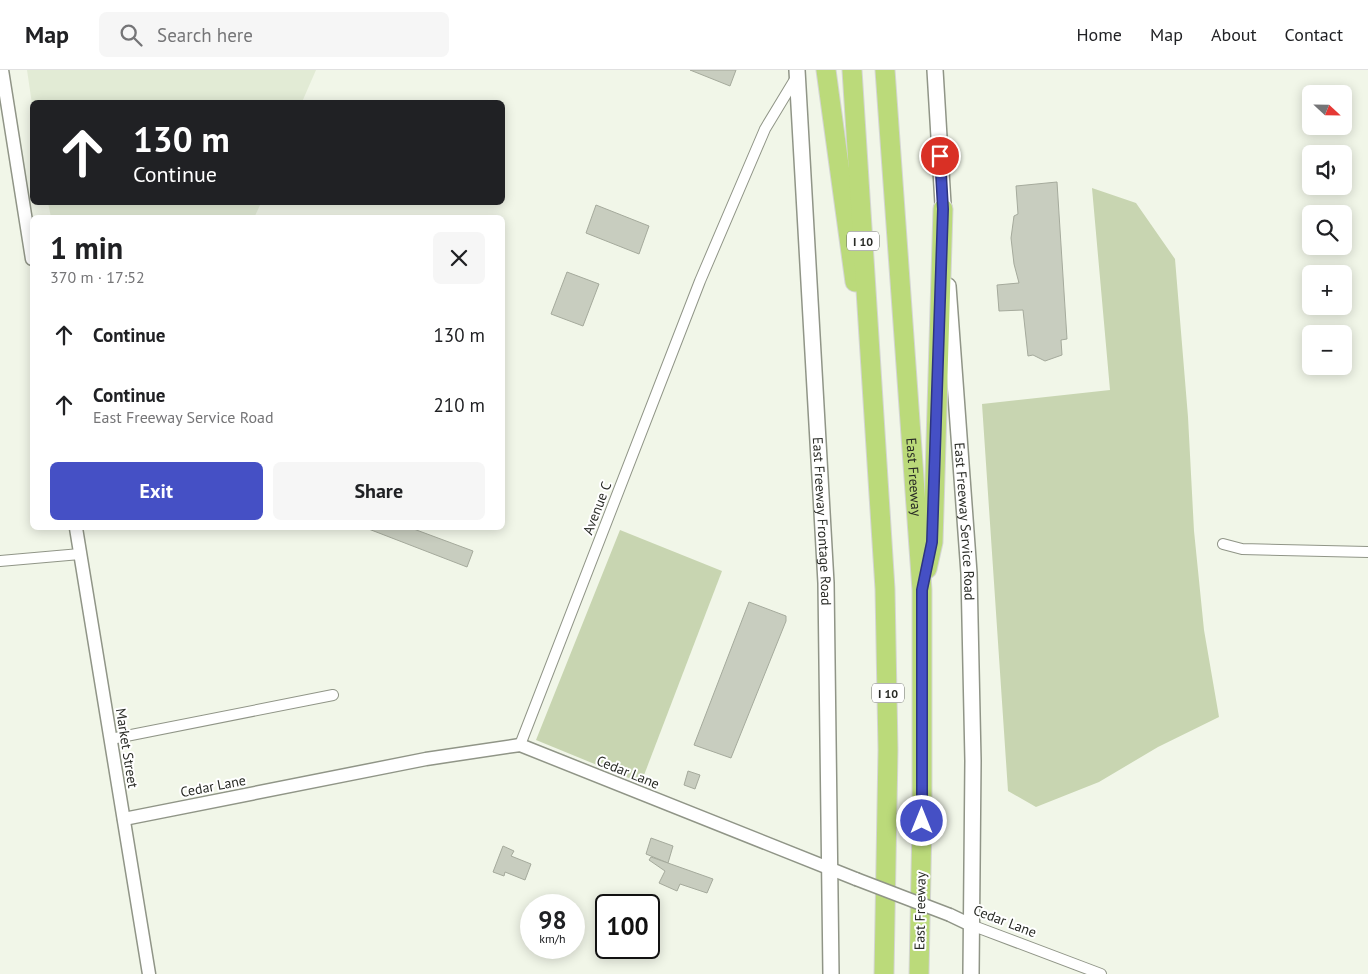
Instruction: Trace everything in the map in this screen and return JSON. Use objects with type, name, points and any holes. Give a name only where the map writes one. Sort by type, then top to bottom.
[{"type":"highway","points":[[826,70],[874,412]]},
{"type":"highway","name":"I 10","points":[[852,70],[874,412],[888,673],[884,974]]},
{"type":"highway","name":"East Freeway","points":[[885,70],[922,590],[922,821],[919,974]]},
{"type":"highway","points":[[922,590],[932,542],[943,209]]},
{"type":"main road","name":"East Freeway Service Road","points":[[935,70],[969,573],[973,761],[971,974]]},
{"type":"main road","name":"East Freeway Frontage Road","points":[[797,73],[826,583],[832,869],[831,974]]},
{"type":"street","points":[[2,70],[30,246]]},
{"type":"street","name":"Avenue C","points":[[520,746],[700,281],[765,129],[797,73]]},
{"type":"street","name":"Market Street","points":[[76,530],[149,974]]},
{"type":"street","points":[[1223,544],[1242,549],[1368,552]]},
{"type":"street","points":[[0,561],[80,554]]},
{"type":"street","points":[[111,739],[333,695]]},
{"type":"street","name":"Cedar Lane","points":[[124,819],[426,759],[520,746],[950,915],[971,925],[1101,974]]},
{"type":"shaded area","points":[[27,70],[316,70],[303,100],[31,100]]},
{"type":"shaded area","points":[[1092,188],[1136,203],[1175,259],[1188,417],[1194,531],[1204,630],[1219,717],[1158,747],[1099,782],[1036,807],[1008,791],[982,404],[1110,390]]},
{"type":"shaded area","points":[[49,205],[260,205],[255,215],[51,215]]},
{"type":"shaded area","points":[[620,530],[722,571],[641,783],[536,740]]},
{"type":"building","points":[[690,70],[736,70],[730,86]]},
{"type":"building","points":[[1057,182],[1067,339],[1061,340],[1062,355],[1045,361],[1033,355],[1028,356],[1023,310],[999,311],[997,285],[1019,283],[1014,264],[1011,238],[1014,216],[1018,214],[1016,186]]},
{"type":"building","points":[[596,205],[649,226],[639,254],[586,233]]},
{"type":"building","points":[[567,272],[599,284],[583,326],[551,314]]},
{"type":"building","points":[[371,530],[416,530],[473,551],[467,567]]},
{"type":"building","points":[[749,602],[786,616],[786,621],[731,758],[694,745]]},
{"type":"building","points":[[688,771],[700,775],[695,789],[684,785]]},
{"type":"building","points":[[651,838],[673,846],[668,863],[646,854]]},
{"type":"building","points":[[503,846],[514,851],[511,856],[531,864],[525,880],[505,872],[504,876],[493,872]]},
{"type":"building","points":[[651,857],[713,879],[707,893],[680,884],[677,891],[659,883],[665,871],[649,860]]},
{"type":"route","points":[[922,821],[922,590],[932,542],[943,209],[940,156]]}]
